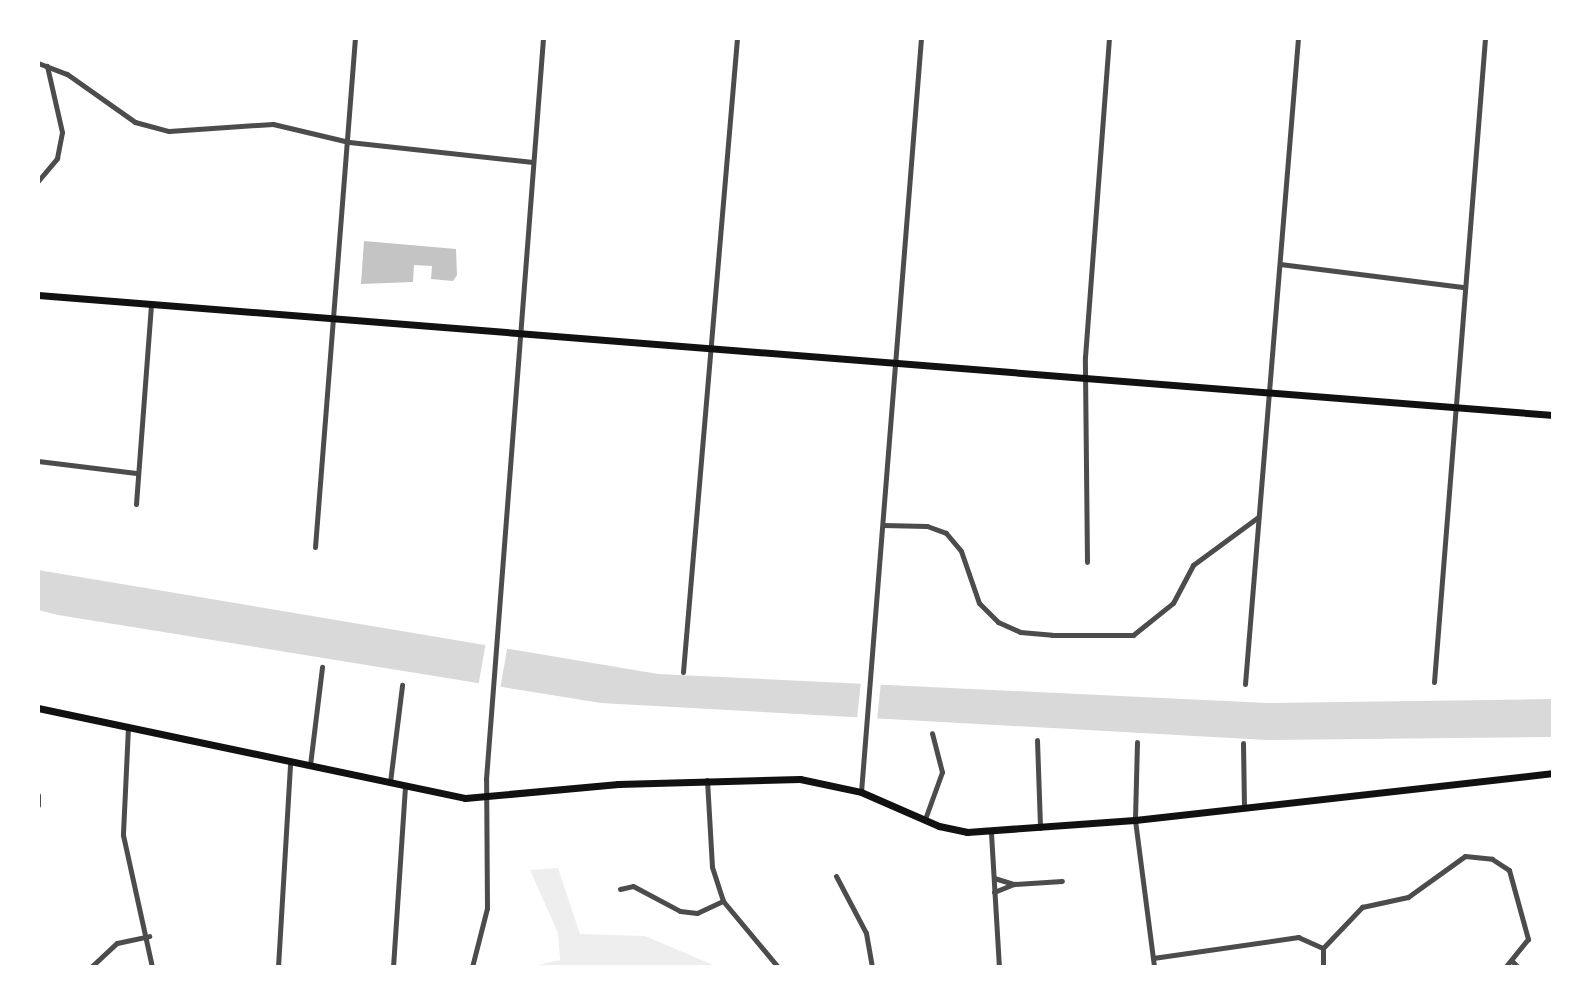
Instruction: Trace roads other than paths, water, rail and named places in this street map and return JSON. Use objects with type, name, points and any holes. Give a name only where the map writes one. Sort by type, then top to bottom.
[{"type":"main road","points":[[38,295],[1553,415]]},
{"type":"main road","points":[[38,708],[310,767],[485,798],[707,779],[800,779],[861,792],[953,830],[991,833],[1553,773]]},
{"type":"street","points":[[315,547],[355,38]]},
{"type":"street","points":[[472,967],[487,908],[485,798],[543,38]]},
{"type":"street","points":[[683,672],[708,349],[737,38]]},
{"type":"street","points":[[861,792],[921,38]]},
{"type":"street","points":[[1087,562],[1086,379],[1109,38]]},
{"type":"street","points":[[1245,684],[1298,38]]},
{"type":"street","points":[[1434,682],[1485,38]]},
{"type":"street","points":[[38,63],[47,65],[146,125],[169,131],[273,124],[349,142],[533,162]]},
{"type":"street","points":[[38,181],[57,158],[62,132],[47,65]]},
{"type":"street","points":[[1280,264],[1463,287]]},
{"type":"street","points":[[136,504],[151,304]]},
{"type":"street","points":[[38,461],[136,473]]},
{"type":"street","points":[[883,525],[927,526],[946,533],[961,551],[979,603],[998,622],[1020,632],[1133,635],[1173,603],[1193,565],[1258,517]]},
{"type":"street","points":[[310,767],[322,667]]},
{"type":"street","points":[[390,783],[402,685]]},
{"type":"street","points":[[128,727],[123,835],[149,936],[152,967]]},
{"type":"street","points":[[925,819],[942,772],[932,733]]},
{"type":"street","points":[[1037,740],[1040,829]]},
{"type":"street","points":[[1137,742],[1135,820],[1154,967]]},
{"type":"street","points":[[1243,743],[1244,808]]},
{"type":"street","points":[[278,967],[290,762]]},
{"type":"street","points":[[707,779],[712,867],[723,901],[778,967]]},
{"type":"street","points":[[393,967],[405,786]]},
{"type":"street","points":[[38,795],[38,805]]},
{"type":"street","points":[[991,833],[999,967]]},
{"type":"street","points":[[1323,967],[1323,948],[1346,918],[1362,907],[1408,897],[1465,856],[1492,859],[1509,870],[1528,923],[1528,939],[1505,967]]},
{"type":"street","points":[[836,876],[866,933],[872,967]]},
{"type":"street","points":[[994,878],[1014,884]]},
{"type":"street","points":[[994,892],[1014,884],[1062,881]]},
{"type":"street","points":[[620,889],[633,886],[680,911],[697,913],[723,901]]},
{"type":"street","points":[[91,967],[117,943],[149,936]]},
{"type":"street","points":[[1153,958],[1298,937],[1323,948]]},
{"type":"street","points":[[1512,961],[1518,967]]}]
